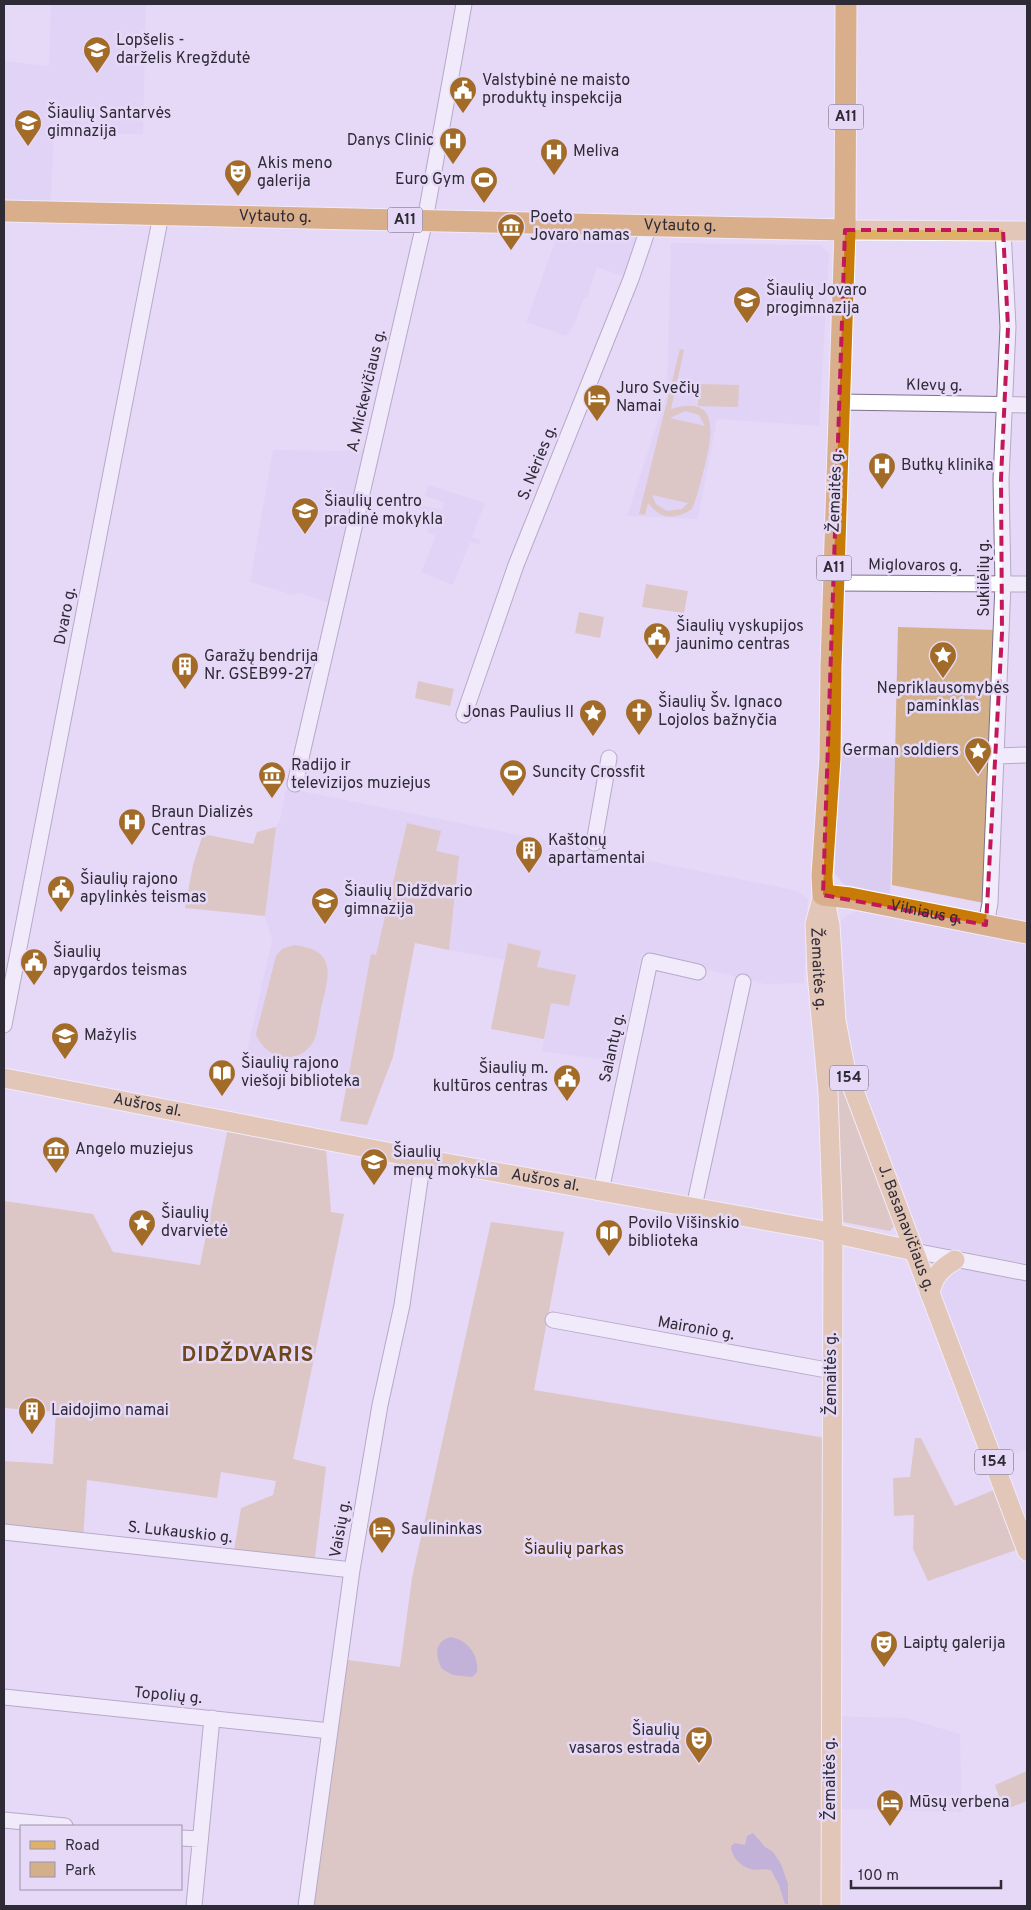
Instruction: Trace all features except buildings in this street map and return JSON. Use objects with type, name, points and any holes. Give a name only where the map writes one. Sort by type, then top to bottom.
[{"type":"highway","name":"Žemaitės g.","points":[[823,896],[822,876],[830,758],[833,582],[845,230],[846,4]]},
{"type":"highway","name":"Vytauto g.","points":[[4,211],[845,230]]},
{"type":"highway","name":"Vilniaus g.","points":[[823,896],[850,898],[1027,933]]},
{"type":"main road","name":"Vytauto g.","points":[[845,230],[1027,230]]},
{"type":"main road","name":"Žemaitės g.","points":[[823,896],[815,924],[817,974],[828,1093],[833,1232],[831,1906]]},
{"type":"main road","name":"J. Basanavičiaus g.","points":[[823,896],[830,925],[836,1021],[845,1067],[1027,1551]]},
{"type":"main road","name":"Aušros al.","points":[[4,1078],[423,1159],[833,1232],[914,1251]]},
{"type":"main road","points":[[791,1225],[817,1216],[826,1204],[831,1183]]},
{"type":"main road","points":[[930,1294],[932,1282],[939,1270],[956,1260]]},
{"type":"street","name":"A. Mickevičiaus g.","points":[[295,784],[425,220],[464,4]]},
{"type":"street","name":"Dvaro g.","points":[[4,1025],[161,214]]},
{"type":"street","name":"S. Nėries g.","points":[[464,715],[516,565],[631,279],[649,226]]},
{"type":"street","name":"Sukilėlių g.","points":[[986,925],[990,903],[1003,584],[1001,479],[1008,327],[1003,230]]},
{"type":"street","name":"Klevų g.","points":[[839,402],[1027,404]]},
{"type":"street","name":"Miglovaros g.","points":[[833,582],[1027,584]]},
{"type":"street","points":[[996,756],[1027,754]]},
{"type":"street","points":[[594,844],[608,758]]},
{"type":"street","name":"Salantų g.","points":[[601,1191],[650,961],[698,972]]},
{"type":"street","points":[[694,1207],[743,982]]},
{"type":"street","name":"Vaisių g.","points":[[306,1906],[352,1570],[380,1405],[402,1305],[423,1159]]},
{"type":"street","name":"Aušros al.","points":[[914,1251],[1027,1273]]},
{"type":"street","name":"Maironio g.","points":[[553,1320],[832,1371]]},
{"type":"street","name":"S. Lukauskio g.","points":[[4,1532],[352,1570]]},
{"type":"street","name":"Topolių g.","points":[[4,1697],[330,1730]]},
{"type":"street","points":[[194,1906],[212,1718]]},
{"type":"street","points":[[4,1820],[54,1825]]},
{"type":"street","points":[[182,1838],[200,1839]]},
{"type":"highlighted area","points":[[845,230],[1003,230],[1008,327],[1001,479],[1002,633],[986,925],[823,895]]},
{"type":"shaded area","name":"Lopšelis - darželis Kregždutė","points":[[51,4],[146,4],[143,134],[54,134],[50,209],[4,207],[4,61],[49,66]]},
{"type":"shaded area","points":[[559,231],[648,236],[631,279],[597,267],[587,299],[584,298],[574,325],[566,336],[526,322]]},
{"type":"shaded area","name":"Šiaulių Jovaro progimnazija","points":[[671,243],[821,245],[829,254],[819,426],[717,419],[698,519],[627,516],[667,393]]},
{"type":"shaded area","name":"Šiaulių centro pradinė mokykla","points":[[374,441],[336,605],[300,593],[293,595],[250,582],[273,450],[360,451]]},
{"type":"shaded area","points":[[428,485],[485,503],[472,537],[481,540],[479,545],[470,542],[453,585],[421,572],[436,536],[427,532],[429,526],[438,528],[443,517],[415,509],[416,504],[442,510],[444,502],[425,496]]},
{"type":"shaded area","points":[[837,754],[895,755],[890,894],[843,884],[835,874]]},
{"type":"shaded area","points":[[286,788],[798,891],[808,899],[804,983],[765,984],[642,953],[619,1062],[542,1051],[551,1003],[537,967],[541,951],[508,943],[504,960],[449,950],[459,856],[376,955],[371,955],[348,1076],[246,1055],[272,941],[265,916],[276,827],[280,820]]},
{"type":"shaded area","points":[[856,911],[1027,944],[1027,1264],[928,1245],[921,1242],[915,1232],[852,1063],[837,929],[844,917]]},
{"type":"shaded area","points":[[957,1267],[1027,1280],[1027,1449],[1000,1459],[936,1287]]},
{"type":"shaded area","points":[[451,1637],[462,1641],[474,1654],[477,1672],[472,1677],[453,1675],[442,1669],[437,1654],[439,1645],[445,1639]]},
{"type":"shaded area","points":[[831,1716],[906,1718],[960,1734],[962,1812],[831,1809]]},
{"type":"shaded area","points":[[753,1833],[765,1847],[773,1852],[781,1864],[788,1884],[788,1904],[785,1904],[779,1885],[771,1870],[747,1868],[737,1860],[731,1850],[731,1846],[735,1843],[745,1845],[747,1836]]},
{"type":"green space","points":[[680,349],[684,350],[671,409],[687,406],[698,407],[705,411],[709,419],[710,429],[708,453],[696,498],[692,509],[680,515],[663,515],[653,509],[648,503],[645,515],[639,514]],"holes":[[[685,411],[699,415],[705,426],[670,418]],[[652,495],[688,503],[682,509],[667,511],[656,504]]]},
{"type":"green space","points":[[698,384],[739,385],[738,407],[698,406]]},
{"type":"green space","points":[[646,584],[688,591],[684,613],[642,607]]},
{"type":"green space","points":[[579,612],[604,617],[600,638],[575,633]]},
{"type":"green space","points":[[898,627],[996,630],[984,903],[892,885]]},
{"type":"green space","points":[[418,681],[454,689],[450,706],[415,698]]},
{"type":"green space","points":[[407,823],[441,831],[436,851],[459,856],[449,950],[415,943],[393,1057],[367,1125],[340,1121],[371,954],[376,955]]},
{"type":"green space","points":[[276,827],[265,916],[185,908],[193,865],[203,834],[253,844],[257,832]]},
{"type":"green space","points":[[508,943],[541,951],[537,967],[576,975],[569,1006],[551,1003],[544,1039],[491,1029]]},
{"type":"green space","points":[[294,945],[318,952],[324,958],[328,975],[313,1042],[307,1050],[299,1055],[282,1057],[274,1054],[260,1043],[256,1034],[276,956],[282,949]]},
{"type":"green space","points":[[837,1067],[896,1224],[890,1231],[843,1222],[838,1216],[835,1068]]},
{"type":"green space","points":[[228,1128],[326,1148],[331,1212],[344,1214],[293,1459],[326,1467],[314,1565],[233,1556],[241,1508],[273,1495],[276,1481],[221,1472],[217,1498],[87,1480],[83,1540],[4,1532],[4,1461],[53,1464],[56,1412],[4,1408],[4,1201],[93,1214],[113,1252],[200,1265]]},
{"type":"green space","name":"Šiaulių parkas","points":[[491,1222],[564,1232],[534,1390],[832,1439],[822,1906],[306,1906],[341,1659],[400,1667],[412,1578]]},
{"type":"green space","points":[[915,1438],[921,1438],[955,1506],[994,1490],[1019,1549],[928,1581],[913,1549],[914,1515],[894,1516],[893,1478],[910,1477]]},
{"type":"green space","points":[[1027,1771],[1027,1801],[1004,1810],[995,1785]]},
{"type":"place","name":"Lopšelis - darželis Kregždutė","points":[[97,74]]},
{"type":"place","name":"Valstybinė ne maisto produktų inspekcija","points":[[463,114]]},
{"type":"place","name":"Šiaulių Santarvės gimnazija","points":[[28,147]]},
{"type":"place","name":"Danys Clinic","points":[[453,165]]},
{"type":"place","name":"Meliva","points":[[554,176]]},
{"type":"place","name":"Akis meno galerija","points":[[238,197]]},
{"type":"place","name":"Euro Gym","points":[[484,204]]},
{"type":"place","name":"Poeto Jovaro namas","points":[[511,251]]},
{"type":"place","name":"Šiaulių Jovaro progimnazija","points":[[747,324]]},
{"type":"place","name":"Juro Svečių Namai","points":[[597,422]]},
{"type":"place","name":"Butkų klinika","points":[[882,490]]},
{"type":"place","name":"Šiaulių centro pradinė mokykla","points":[[305,535]]},
{"type":"place","name":"Šiaulių vyskupijos jaunimo centras","points":[[657,660]]},
{"type":"place","name":"Nepriklausomybės paminklas","points":[[943,679]]},
{"type":"place","name":"Garažų bendrija Nr. GSEB99-27","points":[[185,690]]},
{"type":"place","name":"Šiaulių Šv. Ignaco Lojolos bažnyčia","points":[[639,736]]},
{"type":"place","name":"Jonas Paulius II","points":[[593,737]]},
{"type":"place","name":"German soldiers","points":[[978,775]]},
{"type":"place","name":"Suncity Crossfit","points":[[513,797]]},
{"type":"place","name":"Radijo ir televizijos muziejus","points":[[272,799]]},
{"type":"place","name":"Braun Dializės Centras","points":[[132,846]]},
{"type":"place","name":"Kaštonų apartamentai","points":[[529,874]]},
{"type":"place","name":"Šiaulių rajono apylinkės teismas","points":[[61,913]]},
{"type":"place","name":"Šiaulių Didždvario gimnazija","points":[[325,925]]},
{"type":"place","name":"Šiaulių apygardos teismas","points":[[34,986]]},
{"type":"place","name":"Mažylis","points":[[65,1060]]},
{"type":"place","name":"Šiaulių rajono viešoji biblioteka","points":[[222,1097]]},
{"type":"place","name":"Šiaulių m. kultūros centras","points":[[567,1102]]},
{"type":"place","name":"Angelo muziejus","points":[[56,1174]]},
{"type":"place","name":"Šiaulių menų mokykla","points":[[374,1186]]},
{"type":"place","name":"Šiaulių dvarvietė","points":[[142,1247]]},
{"type":"place","name":"Povilo Višinskio biblioteka","points":[[609,1257]]},
{"type":"place","name":"Laidojimo namai","points":[[32,1435]]},
{"type":"place","name":"Saulininkas","points":[[382,1554]]},
{"type":"place","name":"Laiptų galerija","points":[[884,1668]]},
{"type":"place","name":"Šiaulių vasaros estrada","points":[[699,1764]]},
{"type":"place","name":"Mūsų verbena","points":[[890,1827]]},
{"type":"district","name":"DIDŽDVARIS","points":[[248,1355]]}]
